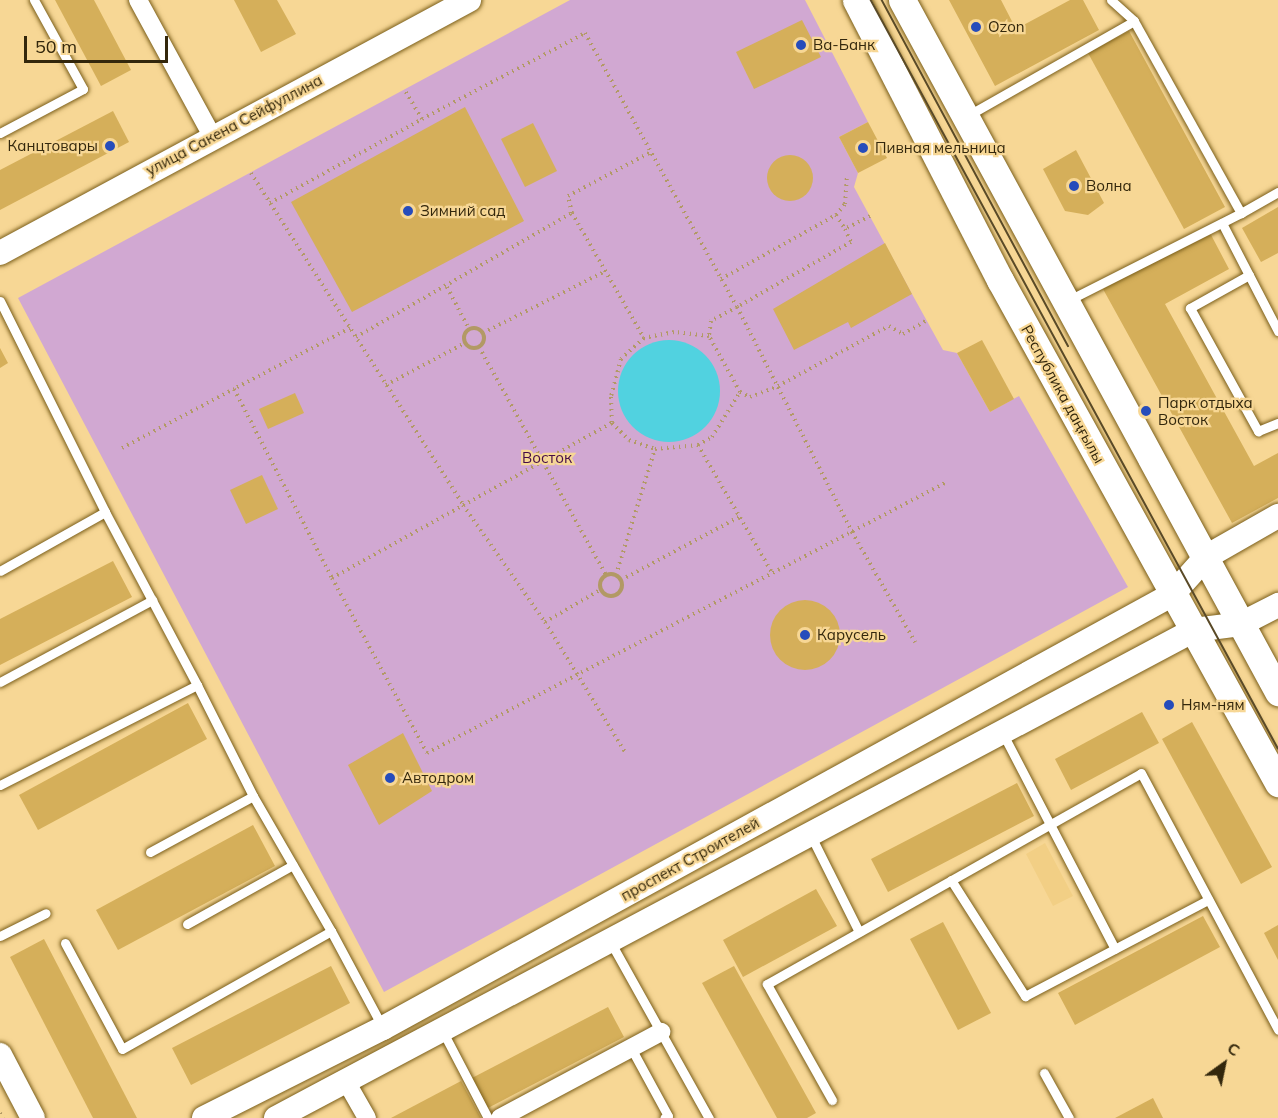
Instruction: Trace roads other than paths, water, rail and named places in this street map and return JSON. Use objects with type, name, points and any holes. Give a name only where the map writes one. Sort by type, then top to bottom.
[{"type":"main road","name":"Республика даңғылы","points":[[856,0],[1000,280],[1278,783]]},
{"type":"main road","points":[[902,0],[1278,692]]},
{"type":"street","points":[[138,0],[212,136]]},
{"type":"street","name":"улица Сакена Сейфуллина","points":[[0,253],[212,136],[469,0]]},
{"type":"street","points":[[1206,557],[1278,516]]},
{"type":"street","name":"проспект Строителей","points":[[204,1118],[383,1028],[1173,594],[1206,557]]},
{"type":"street","points":[[276,1118],[347,1083],[611,943],[1194,630],[1241,624],[1278,604]]},
{"type":"street","points":[[500,1118],[661,1032]]},
{"type":"street","points":[[0,1055],[33,1118]]},
{"type":"street","points":[[347,1083],[367,1118]]},
{"type":"lane","points":[[0,133],[83,89],[34,0]]},
{"type":"lane","points":[[1111,0],[1134,21],[1241,213]]},
{"type":"lane","points":[[965,117],[1134,21]]},
{"type":"lane","points":[[1065,302],[1222,223],[1278,192]]},
{"type":"lane","points":[[1222,223],[1278,331]]},
{"type":"lane","points":[[1249,275],[1190,308],[1258,431],[1278,423]]},
{"type":"lane","points":[[0,301],[105,512],[253,796],[331,931],[383,1028]]},
{"type":"lane","points":[[0,571],[105,512]]},
{"type":"lane","points":[[0,682],[152,600]]},
{"type":"lane","points":[[0,785],[197,685]]},
{"type":"lane","points":[[1003,734],[1053,823],[1115,949]]},
{"type":"lane","points":[[832,1100],[767,984],[1141,773],[1278,1030]]},
{"type":"lane","points":[[150,852],[253,796]]},
{"type":"lane","points":[[811,836],[859,932]]},
{"type":"lane","points":[[187,924],[293,865]]},
{"type":"lane","points":[[951,880],[1025,996],[1208,900]]},
{"type":"lane","points":[[0,936],[46,913]]},
{"type":"lane","points":[[65,943],[122,1049],[331,931]]},
{"type":"lane","points":[[611,943],[708,1118]]},
{"type":"lane","points":[[442,1032],[488,1118]]},
{"type":"lane","points":[[631,1048],[668,1116],[664,1118]]},
{"type":"lane","points":[[1044,1073],[1069,1118]]},
{"type":"water","points":[[669,340],[688,344],[705,355],[716,372],[720,391],[716,410],[705,427],[688,438],[669,442],[650,438],[633,427],[622,410],[618,391],[622,372],[633,355],[650,344]]},
{"type":"tram line","points":[[871,0],[1278,748]]},
{"type":"tram line","points":[[882,0],[1068,346]]},
{"type":"place","name":"Ozon","points":[[976,27]]},
{"type":"place","name":"Ва-Банк","points":[[801,45]]},
{"type":"place","name":"Канцтовары","points":[[110,146]]},
{"type":"place","name":"Пивная мельница","points":[[863,148]]},
{"type":"place","name":"Волна","points":[[1074,186]]},
{"type":"place","name":"Зимний сад","points":[[408,211]]},
{"type":"place","name":"Парк отдыха Восток","points":[[1146,411]]},
{"type":"place","name":"Карусель","points":[[805,635]]},
{"type":"place","name":"Ням-ням","points":[[1169,705]]},
{"type":"place","name":"Автодром","points":[[390,778]]},
{"type":"park label","name":"Восток","points":[[547,458]]}]
